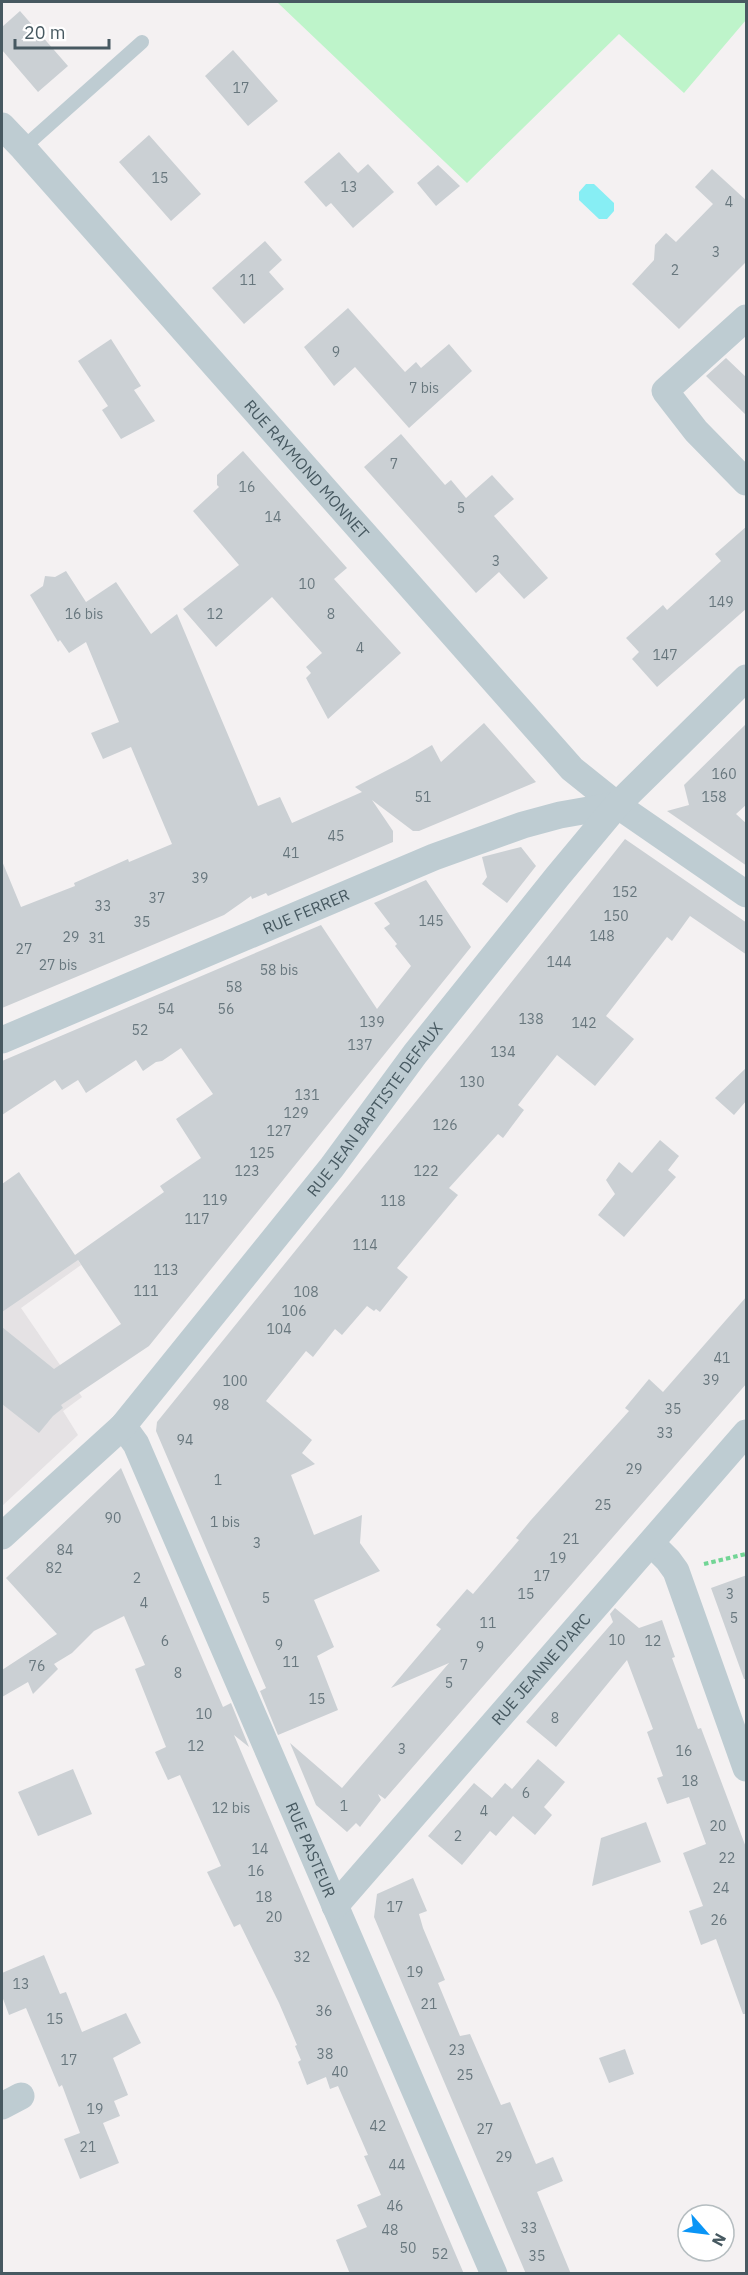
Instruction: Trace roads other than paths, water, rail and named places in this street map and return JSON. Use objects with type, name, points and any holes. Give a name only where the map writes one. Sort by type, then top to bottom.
[{"type":"street","name":"RUE RAYMOND MONNET","points":[[2,126],[572,769],[617,805],[747,894]]},
{"type":"street","points":[[747,318],[665,391],[696,431],[747,482]]},
{"type":"street","name":"RUE JEAN BAPTISTE DEFAUX","points":[[2,1536],[123,1426],[338,1159],[415,1054],[617,805],[747,678]]},
{"type":"street","name":"RUE FERRER","points":[[2,1040],[434,857],[523,825],[560,815],[617,805]]},
{"type":"street","name":"RUE PASTEUR","points":[[123,1426],[136,1444],[494,2274]]},
{"type":"street","name":"RUE JEANNE D'ARC","points":[[335,1906],[747,1433]]},
{"type":"street","points":[[651,1543],[676,1571],[747,1768]]},
{"type":"lane","points":[[23,148],[142,42]]},
{"type":"water","points":[[586,184],[594,184],[614,203],[614,211],[607,219],[599,219],[579,200],[579,192]]}]
